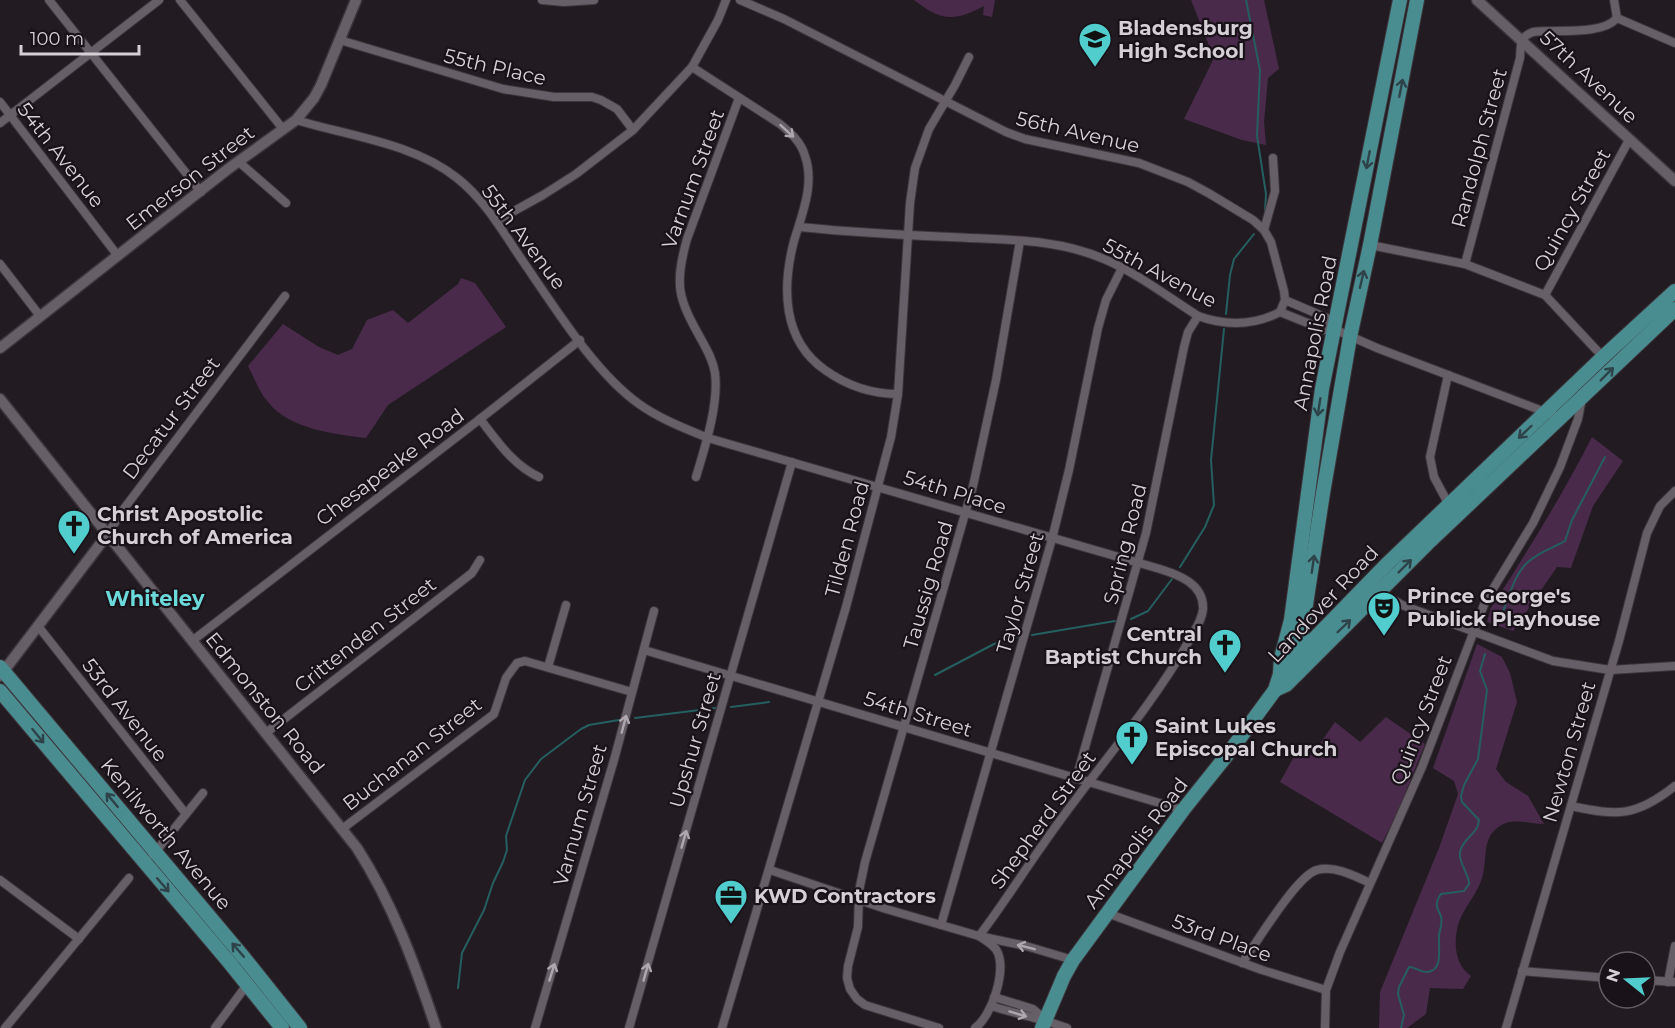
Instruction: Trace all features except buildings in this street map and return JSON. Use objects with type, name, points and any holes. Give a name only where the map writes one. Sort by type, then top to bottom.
[{"type":"main road","name":"Annapolis Road","points":[[1280,674],[1281,658],[1291,620],[1317,422],[1400,0]]},
{"type":"main road","name":"Annapolis Road","points":[[1298,673],[1298,657],[1323,494],[1350,337],[1417,0]]},
{"type":"main road","name":"Landover Road","points":[[1275,690],[1280,674],[1368,582],[1675,291]]},
{"type":"main road","name":"Landover Road","points":[[1275,690],[1286,685],[1378,592],[1675,309]]},
{"type":"main road","points":[[1304,622],[1313,628],[1322,630]]},
{"type":"main road","name":"Kenilworth Avenue","points":[[1,672],[256,972],[300,1028]]},
{"type":"main road","name":"Annapolis Road","points":[[1044,1024],[1073,960],[1275,690]]},
{"type":"main road","name":"Kenilworth Avenue","points":[[0,691],[282,1028]]},
{"type":"street","points":[[49,0],[201,192]]},
{"type":"street","points":[[0,123],[159,0]]},
{"type":"street","points":[[180,0],[283,129]]},
{"type":"street","name":"Emerson Street","points":[[0,348],[296,120],[314,98],[356,0]]},
{"type":"street","points":[[542,0],[564,2],[594,0]]},
{"type":"street","points":[[496,221],[568,179],[633,130],[692,67],[718,20],[726,0]]},
{"type":"street","name":"56th Avenue","points":[[740,0],[784,19],[1006,132],[1139,163],[1188,182],[1233,207],[1264,230],[1275,254],[1285,300]]},
{"type":"street","name":"57th Avenue","points":[[1477,0],[1675,182]]},
{"type":"street","points":[[1614,0],[1617,18]]},
{"type":"street","points":[[1521,39],[1533,32],[1594,29],[1606,26],[1617,18]]},
{"type":"street","points":[[1617,18],[1675,43]]},
{"type":"street","name":"Randolph Street","points":[[1465,264],[1520,58],[1521,39]]},
{"type":"street","name":"55th Place","points":[[340,40],[503,89],[554,97],[592,97],[617,109],[633,130]]},
{"type":"street","name":"Tilden Road","points":[[722,1028],[818,702],[879,486],[894,420],[898,394],[908,235],[915,168],[929,129],[969,57]]},
{"type":"street","points":[[692,67],[792,134],[806,156],[808,186],[789,265],[786,292],[790,321],[803,349],[812,360],[837,378],[867,390],[898,394]]},
{"type":"street","name":"Varnum Street","points":[[696,477],[708,438],[715,373],[711,358],[684,306],[678,281],[680,262],[739,98]]},
{"type":"street","name":"54th Avenue","points":[[0,102],[118,256]]},
{"type":"street","name":"55th Avenue","points":[[296,120],[387,145],[431,162],[459,180],[496,221],[580,340]]},
{"type":"street","name":"Quincy Street","points":[[1545,295],[1629,140]]},
{"type":"street","points":[[1264,230],[1275,191],[1273,158]]},
{"type":"street","points":[[239,162],[286,203]]},
{"type":"street","name":"55th Avenue","points":[[799,227],[1053,244],[1104,259],[1198,316],[1211,321],[1232,324],[1254,322],[1280,312]]},
{"type":"street","name":"Taussig Road","points":[[859,900],[866,862],[966,512],[991,406],[1020,241]]},
{"type":"street","points":[[1370,245],[1465,264],[1545,295],[1603,357]]},
{"type":"street","points":[[0,264],[40,316]]},
{"type":"street","name":"Taylor Street","points":[[941,925],[1052,539],[1069,470],[1098,328],[1106,300],[1122,268]]},
{"type":"street","name":"Decatur Street","points":[[1,672],[285,296]]},
{"type":"street","points":[[1334,329],[1325,330],[1280,312],[1285,300],[1327,318],[1334,329],[1350,337],[1561,418]]},
{"type":"street","name":"Spring Road","points":[[1076,779],[1138,563],[1155,494],[1188,332],[1198,316]]},
{"type":"street","name":"54th Place","points":[[580,340],[603,371],[637,402],[656,415],[708,438],[1177,574],[1190,581],[1202,599],[1201,619],[1193,632]]},
{"type":"street","name":"Chesapeake Road","points":[[192,640],[580,340]]},
{"type":"street","points":[[1448,375],[1430,457],[1434,477],[1449,505]]},
{"type":"street","name":"Quincy Street","points":[[1325,1028],[1326,990],[1340,952],[1422,767],[1485,602],[1533,523],[1560,467],[1578,419],[1582,398]]},
{"type":"street","name":"Edmonston Road","points":[[0,399],[370,867],[391,908],[436,1028]]},
{"type":"street","points":[[480,419],[507,454],[525,470],[539,477]]},
{"type":"street","name":"Upshur Street","points":[[629,1028],[792,462]]},
{"type":"street","name":"Newton Street","points":[[1506,1028],[1610,670],[1647,532],[1660,506],[1675,491]]},
{"type":"street","name":"Crittenden Street","points":[[266,733],[472,573],[480,560]]},
{"type":"street","points":[[1368,582],[1378,592],[1402,604],[1553,661],[1610,670],[1675,666]]},
{"type":"street","points":[[566,605],[545,666],[632,692]]},
{"type":"street","name":"Varnum Street","points":[[535,1028],[654,611]]},
{"type":"street","name":"53rd Avenue","points":[[38,626],[186,814]]},
{"type":"street","name":"Shepherd Street","points":[[979,936],[1157,691],[1193,632]]},
{"type":"street","name":"54th Street","points":[[644,650],[1183,810]]},
{"type":"street","name":"Buchanan Street","points":[[342,829],[494,714],[506,678],[517,663],[525,661],[545,666]]},
{"type":"street","points":[[1571,806],[1610,813],[1633,811],[1656,801],[1675,786]]},
{"type":"street","points":[[146,864],[203,793]]},
{"type":"street","points":[[1242,963],[1292,892],[1311,872],[1318,869],[1332,869],[1370,883]]},
{"type":"street","points":[[770,870],[941,925],[1073,960]]},
{"type":"street","points":[[5,1028],[129,878]]},
{"type":"street","points":[[0,880],[79,939]]},
{"type":"street","points":[[859,900],[858,927],[848,966],[847,978],[850,989],[857,999],[870,1008],[939,1028]]},
{"type":"street","name":"53rd Place","points":[[1107,913],[1306,986],[1326,990]]},
{"type":"street","points":[[975,1028],[984,1021],[993,1001],[1000,972],[999,957],[994,946],[979,936]]},
{"type":"street","points":[[1671,982],[1675,946]]},
{"type":"street","points":[[1522,971],[1597,977]]},
{"type":"street","points":[[215,1028],[256,972]]},
{"type":"street","points":[[993,1001],[1044,1024],[1067,1028]]},
{"type":"shaded area","points":[[914,0],[995,0],[992,17],[983,15],[984,6],[964,15],[948,17],[932,12]]},
{"type":"shaded area","points":[[1191,0],[1264,0],[1279,69],[1268,78],[1264,122],[1266,145],[1242,140],[1184,119],[1214,58]]},
{"type":"shaded area","points":[[461,278],[475,283],[506,327],[388,405],[366,438],[313,429],[300,424],[277,411],[259,389],[248,366],[283,324],[319,347],[338,355],[352,349],[367,320],[393,310],[408,323],[458,284]]},
{"type":"shaded area","points":[[1592,437],[1623,461],[1593,506],[1571,568],[1557,567],[1513,631],[1487,622],[1491,608],[1544,524]]},
{"type":"shaded area","points":[[1477,644],[1502,657],[1510,673],[1517,702],[1496,769],[1506,782],[1528,796],[1544,824],[1507,823],[1496,829],[1488,840],[1481,881],[1457,929],[1458,959],[1471,976],[1463,989],[1430,988],[1426,1014],[1407,1028],[1379,1028],[1380,992],[1439,848],[1458,794],[1454,781],[1433,768]]},
{"type":"shaded area","points":[[1386,717],[1425,744],[1398,811],[1382,843],[1280,782],[1299,748],[1312,755],[1335,722],[1360,742]]},
{"type":"waterway","points":[[1246,0],[1260,70],[1257,136],[1266,194],[1265,211]]},
{"type":"waterway","points":[[1226,314],[1234,259],[1254,234]]},
{"type":"waterway","points":[[1180,567],[1205,527],[1214,505],[1211,460],[1224,329]]},
{"type":"waterway","points":[[1499,620],[1514,582],[1528,562],[1565,541],[1572,520],[1605,457]]},
{"type":"waterway","points":[[1131,619],[1148,611],[1172,579]]},
{"type":"waterway","points":[[1032,635],[1115,621]]},
{"type":"waterway","points":[[935,675],[994,644],[1017,637]]},
{"type":"waterway","points":[[1401,1028],[1404,1015],[1398,994],[1409,967],[1427,972],[1436,968],[1438,963],[1442,921],[1437,907],[1438,899],[1441,894],[1464,891],[1469,884],[1460,852],[1464,843],[1476,829],[1479,820],[1462,802],[1461,796],[1464,785],[1478,759],[1487,690],[1480,671],[1485,654]]},
{"type":"waterway","points":[[731,707],[769,702]]},
{"type":"waterway","points":[[635,718],[716,708]]},
{"type":"waterway","points":[[458,988],[462,953],[484,910],[503,862],[507,850],[506,836],[525,780],[541,759],[581,729],[589,725],[619,720]]},
{"type":"place","name":"Bladensburg High School","points":[[1095,68]]},
{"type":"place","name":"Christ Apostolic Church of America","points":[[74,555]]},
{"type":"place","name":"Prince George's Publick Playhouse","points":[[1384,637]]},
{"type":"place","name":"Central Baptist Church","points":[[1225,674]]},
{"type":"place","name":"Saint Lukes Episcopal Church","points":[[1132,766]]},
{"type":"place","name":"KWD Contractors","points":[[731,925]]},
{"type":"district","name":"Whiteley","points":[[155,598]]}]
